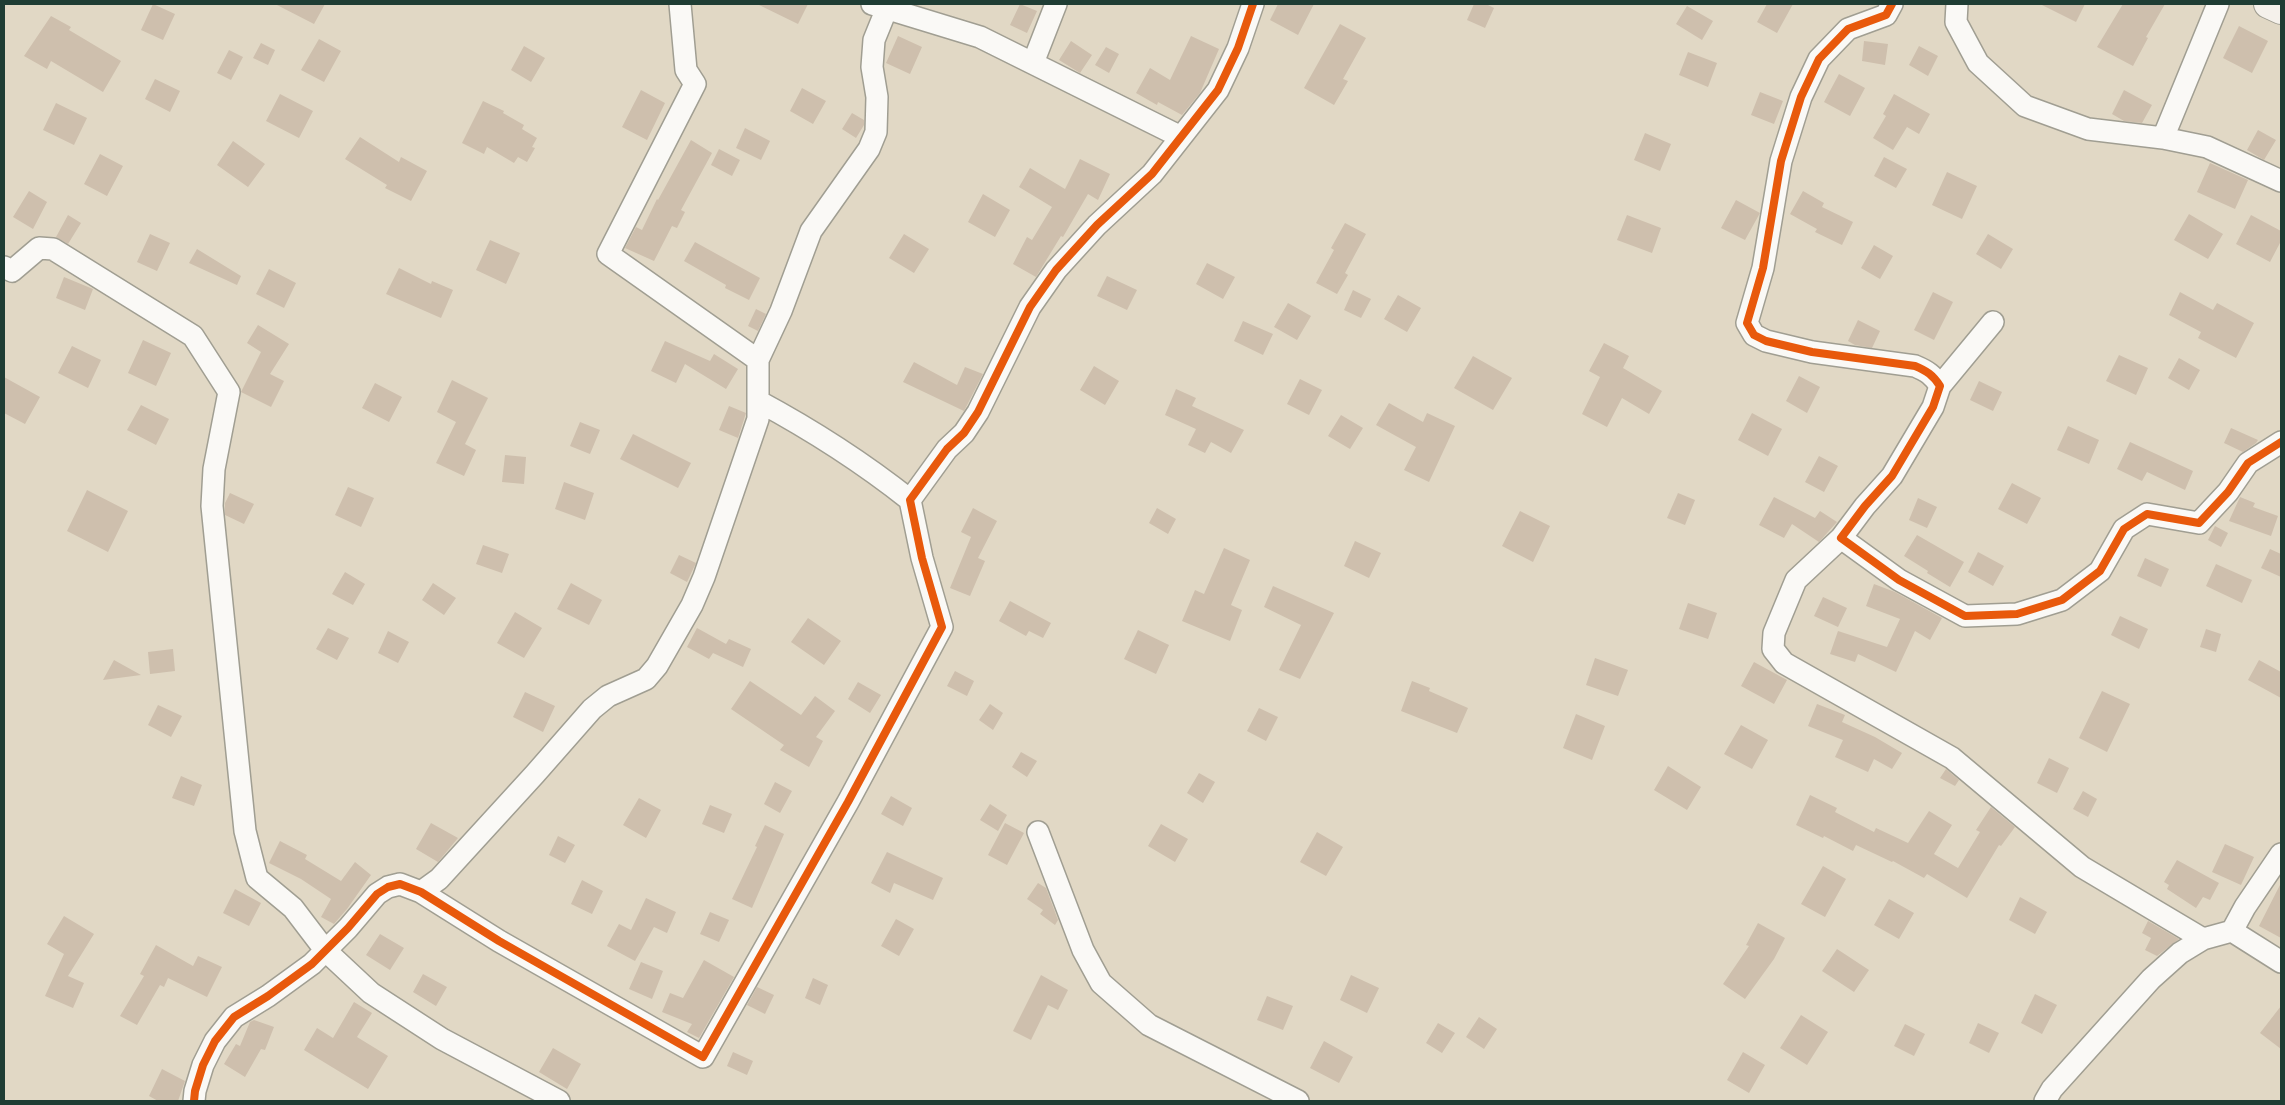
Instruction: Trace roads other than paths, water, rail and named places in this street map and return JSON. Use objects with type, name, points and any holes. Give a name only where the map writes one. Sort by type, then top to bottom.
[{"type":"main road","points":[[2268,4],[2281,10]]},
{"type":"street","points":[[680,4],[686,70],[695,84],[608,254],[758,360]]},
{"type":"street","points":[[1033,64],[1056,4]]},
{"type":"street","points":[[910,500],[947,448],[964,434],[1030,307],[1056,270],[1096,225],[1152,174],[1218,90],[1238,48],[1253,4]]},
{"type":"street","points":[[1892,4],[1886,15],[1848,30],[1819,59],[1800,97],[1781,161],[1763,268],[1747,323],[1754,335],[1766,341],[1812,352],[1915,366],[1928,371],[1934,376],[1940,386]]},
{"type":"street","points":[[1957,4],[1956,22],[1978,63],[2026,106],[2088,129],[2163,138],[2207,146],[2281,181]]},
{"type":"street","points":[[2163,138],[2218,4]]},
{"type":"street","points":[[421,892],[445,872],[536,774],[592,709],[608,696],[646,678],[657,666],[692,605],[704,577],[758,419],[758,360],[781,311],[811,231],[869,149],[876,132],[877,97],[872,68],[879,6],[980,37],[1181,137]]},
{"type":"street","points":[[4,268],[12,271],[38,248],[53,249],[193,336],[229,392],[214,469],[212,506],[245,831],[257,878],[293,908],[325,950],[371,993],[442,1039],[559,1101]]},
{"type":"street","points":[[1993,322],[1940,386],[1933,407],[1892,476],[1841,538],[1796,580],[1774,634],[1773,649],[1784,663],[1952,758],[2082,867],[2203,939]]},
{"type":"street","points":[[194,1101],[203,1065],[215,1041],[234,1016],[291,980],[325,950],[377,894],[388,887],[400,884],[421,892],[499,941],[702,1057],[848,802],[942,627],[922,558],[910,500],[862,462],[826,439],[758,401]]},
{"type":"street","points":[[1841,538],[1899,580],[1966,616],[2017,614],[2062,600],[2100,571],[2124,529],[2147,514],[2199,523],[2228,492],[2248,463],[2281,442]]},
{"type":"street","points":[[1038,832],[1084,950],[1101,983],[1149,1025],[1298,1101]]},
{"type":"street","points":[[2046,1101],[2052,1089],[2151,979],[2180,954],[2203,939],[2232,931],[2245,907],[2281,854]]},
{"type":"street","points":[[2232,931],[2281,962]]}]
